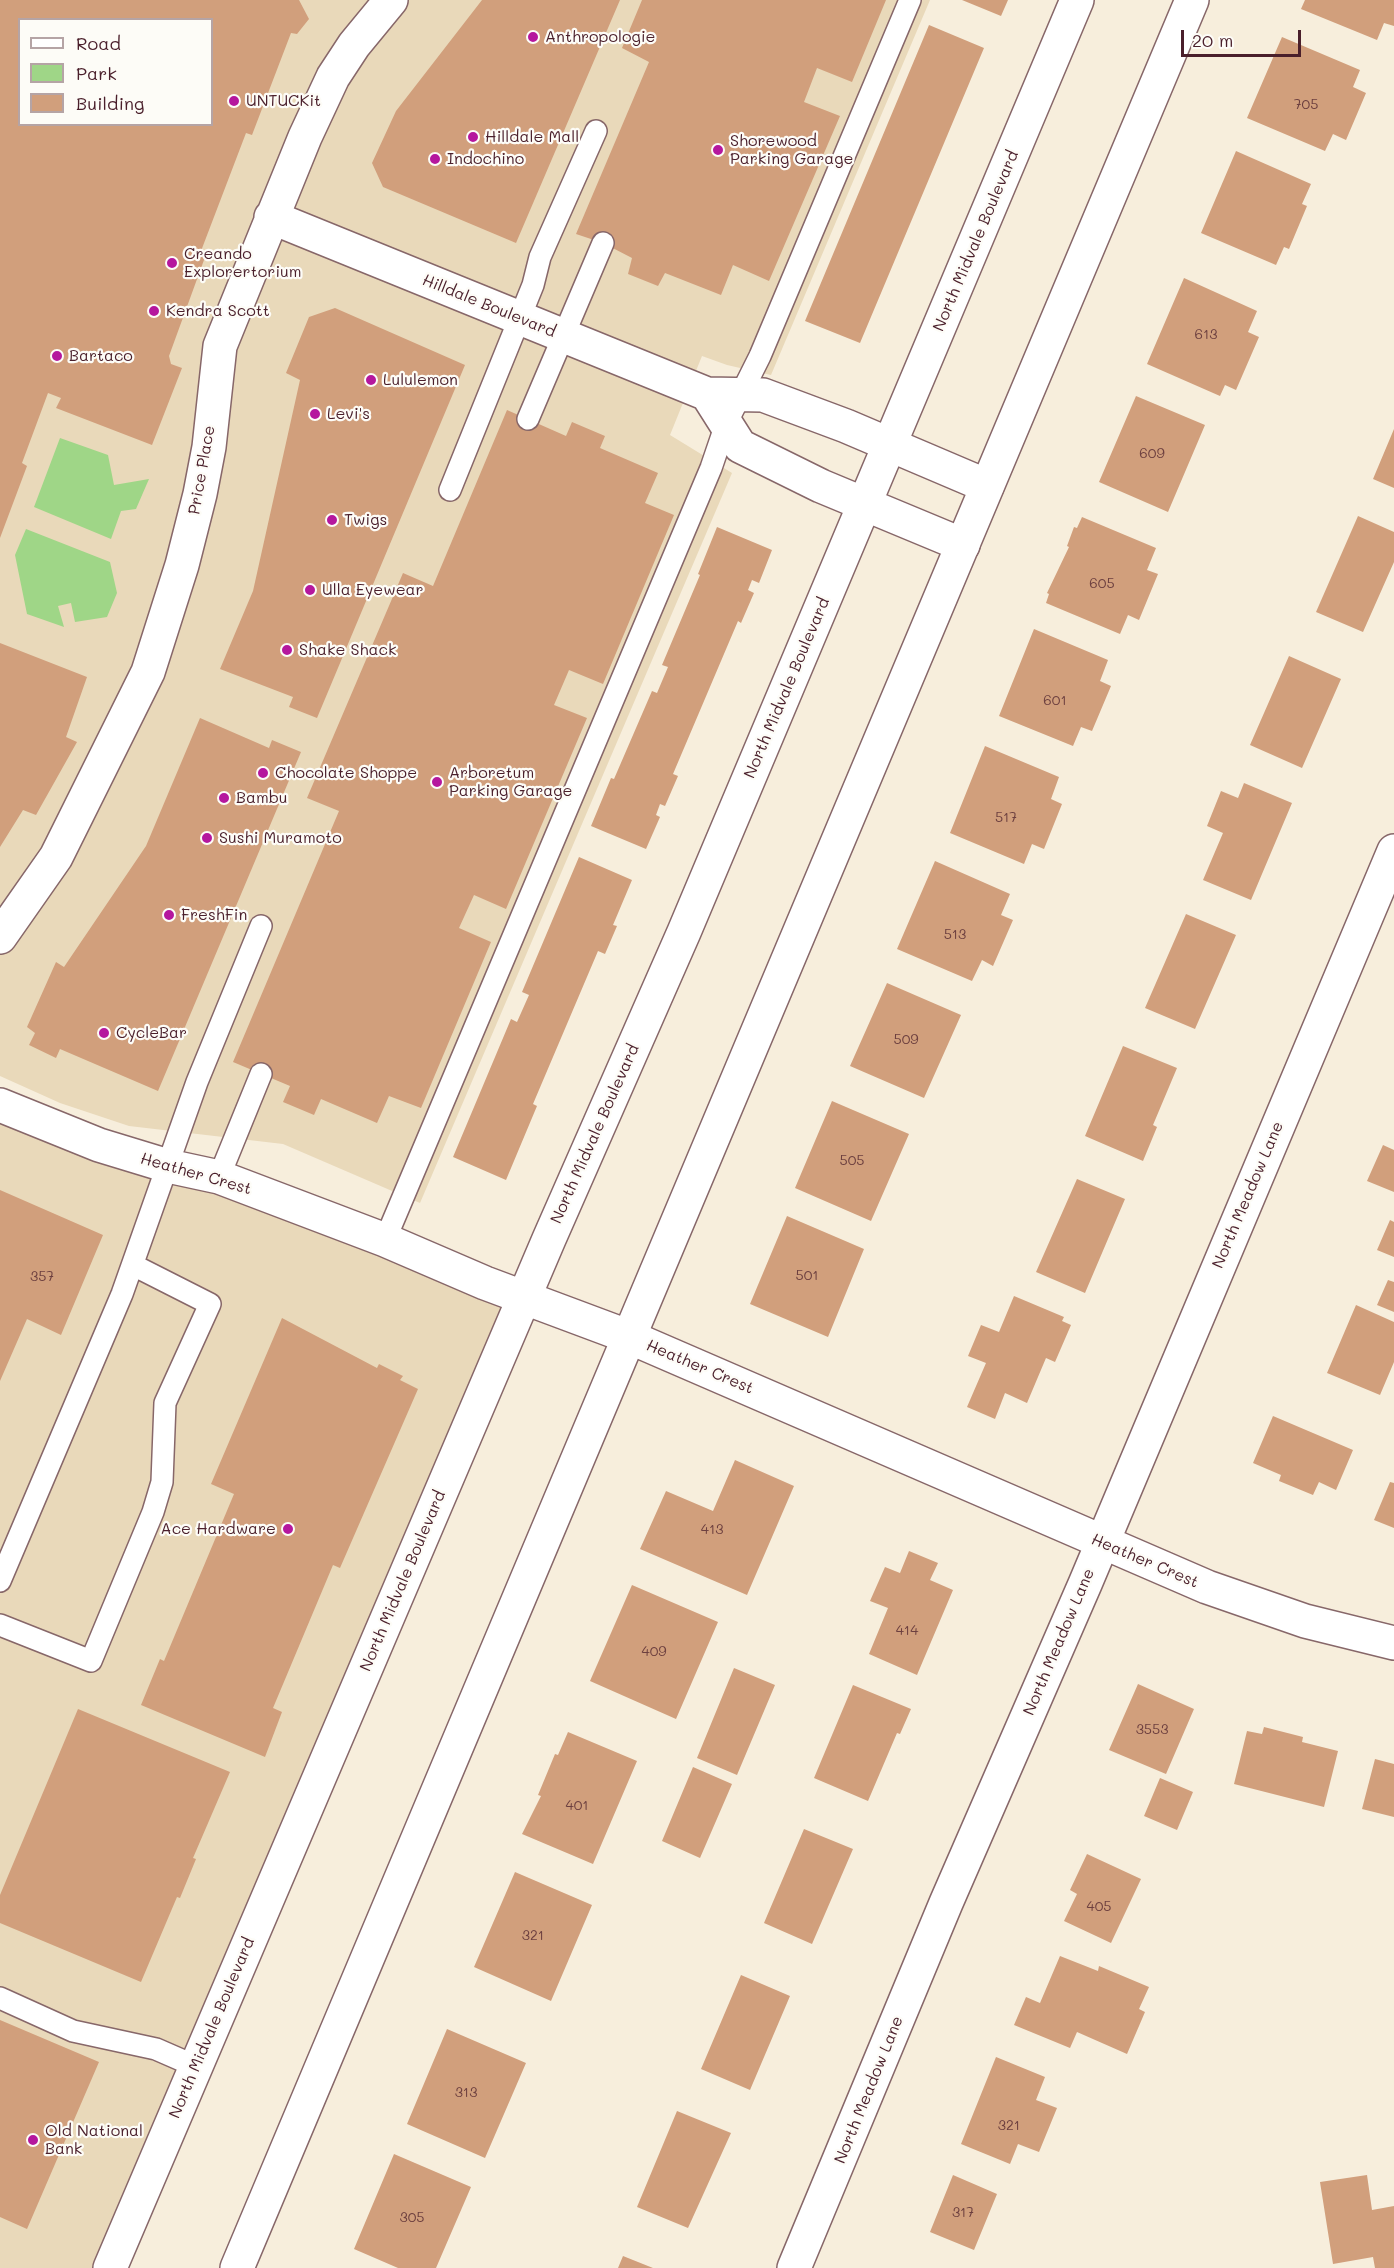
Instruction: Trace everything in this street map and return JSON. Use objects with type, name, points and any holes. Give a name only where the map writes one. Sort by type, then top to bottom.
[{"type":"street","name":"Price Place","points":[[0,937],[56,857],[148,672],[182,565],[200,494],[209,447],[220,346],[272,217],[333,77],[354,45],[391,0]]},
{"type":"street","name":"North Midvale Boulevard","points":[[110,2268],[524,1298],[684,932],[1077,0]]},
{"type":"street","points":[[237,2268],[627,1336],[754,1045],[1192,0]]},
{"type":"street","name":"Hilldale Boulevard","points":[[272,217],[707,394],[763,395],[987,486]]},
{"type":"street","points":[[707,394],[740,446],[865,504],[963,545]]},
{"type":"street","name":"North Meadow Lane","points":[[794,2268],[945,1903],[1102,1544],[1394,851]]},
{"type":"street","name":"Heather Crest","points":[[0,1105],[99,1145],[168,1166],[219,1177],[385,1240],[524,1298],[627,1336],[829,1422],[1102,1544],[1207,1587],[1305,1621],[1394,1642]]},
{"type":"lane","points":[[385,1240],[711,468],[726,424],[764,346],[910,0]]},
{"type":"lane","points":[[450,490],[533,285],[540,257],[596,131]]},
{"type":"lane","points":[[528,419],[603,243]]},
{"type":"lane","points":[[0,1581],[133,1265],[198,1082],[261,926]]},
{"type":"lane","points":[[219,1177],[261,1074]]},
{"type":"lane","points":[[0,1625],[91,1661],[153,1512],[162,1482],[165,1403],[210,1304],[133,1265]]},
{"type":"lane","points":[[0,1998],[73,2031],[156,2049],[195,2066]]},
{"type":"shaded area","points":[[0,0],[930,0],[771,375],[727,365],[702,356],[670,435],[732,473],[420,1203],[283,1144],[129,1126],[60,1103],[0,1076]]},
{"type":"shaded area","points":[[0,1105],[524,1298],[110,2268],[0,2268]]},
{"type":"green space","points":[[60,438],[108,455],[114,485],[149,479],[136,509],[121,511],[111,539],[34,507]]},
{"type":"green space","points":[[26,529],[110,562],[117,593],[107,617],[75,622],[71,603],[58,606],[64,627],[27,614],[15,555]]},
{"type":"building","points":[[0,0],[299,0],[309,19],[297,34],[291,33],[252,135],[246,133],[201,251],[208,249],[169,356],[171,364],[182,368],[152,445],[56,408],[61,398],[48,393],[22,463],[27,466],[0,538]]},
{"type":"building","name":"Hilldale Mall","points":[[482,0],[620,0],[516,243],[383,187],[372,163],[396,111]]},
{"type":"building","name":"Shorewood Parking Garage","points":[[642,0],[886,0],[852,82],[817,68],[804,102],[840,116],[769,281],[733,265],[721,295],[665,273],[658,286],[628,274],[632,258],[603,243],[576,234],[649,62],[622,48]]},
{"type":"building","points":[[962,0],[1008,0],[1001,16]]},
{"type":"building","points":[[1305,0],[1394,0],[1394,26],[1384,23],[1377,40],[1301,9]]},
{"type":"building","points":[[929,25],[984,48],[860,343],[805,321]]},
{"type":"building","points":[[1282,37],[1360,70],[1353,87],[1366,93],[1346,140],[1333,134],[1325,151],[1247,118]]},
{"type":"building","points":[[1236,151],[1311,184],[1302,204],[1307,206],[1289,249],[1284,247],[1276,265],[1201,233]]},
{"type":"building","points":[[1184,278],[1257,311],[1248,332],[1259,337],[1236,390],[1225,385],[1220,396],[1147,364]]},
{"type":"building","points":[[335,308],[465,365],[317,718],[289,707],[293,697],[220,669],[253,591],[300,380],[286,373],[309,317]]},
{"type":"building","points":[[1136,396],[1205,425],[1168,512],[1099,482]]},
{"type":"building","name":"Arboretum Parking Garage","points":[[507,410],[566,436],[572,422],[605,436],[600,448],[658,473],[645,503],[674,515],[603,684],[569,670],[554,705],[587,718],[506,909],[474,895],[459,928],[491,942],[421,1108],[389,1096],[377,1123],[321,1099],[314,1115],[283,1102],[290,1086],[233,1062],[339,811],[307,798],[403,573],[433,586]]},
{"type":"building","points":[[1394,429],[1394,488],[1373,479]]},
{"type":"building","points":[[1358,516],[1394,532],[1394,562],[1363,632],[1316,612]]},
{"type":"building","points":[[1082,517],[1156,548],[1147,570],[1158,574],[1139,620],[1128,615],[1120,634],[1046,603],[1049,594],[1047,593],[1069,547],[1067,546],[1074,527],[1077,528]]},
{"type":"building","points":[[717,527],[772,550],[759,583],[752,580],[748,590],[754,593],[741,623],[738,621],[673,774],[678,776],[665,806],[660,804],[656,815],[660,817],[646,849],[591,826],[652,691],[657,693],[668,667],[662,665],[700,575],[698,574]]},
{"type":"building","points":[[1034,629],[1108,660],[1100,681],[1111,686],[1092,731],[1081,727],[1073,746],[999,716]]},
{"type":"building","points":[[0,643],[87,677],[66,737],[77,742],[36,815],[23,810],[0,847]]},
{"type":"building","points":[[1289,656],[1341,679],[1302,768],[1250,745]]},
{"type":"building","points":[[200,718],[269,748],[272,740],[301,752],[158,1091],[60,1049],[56,1058],[29,1045],[35,1033],[27,1027],[56,962],[64,967],[146,846]]},
{"type":"building","points":[[985,746],[1059,777],[1051,799],[1062,804],[1044,849],[1032,844],[1024,864],[950,833]]},
{"type":"building","points":[[1244,783],[1292,803],[1251,900],[1203,880],[1223,833],[1207,826],[1221,791],[1238,798]]},
{"type":"building","points":[[579,857],[632,880],[613,925],[617,926],[605,954],[598,951],[533,1104],[537,1106],[506,1180],[453,1157],[511,1019],[517,1022],[529,995],[522,992]]},
{"type":"building","points":[[935,861],[1010,894],[1001,915],[1013,920],[993,966],[982,960],[972,981],[897,949]]},
{"type":"building","points":[[1186,914],[1236,935],[1195,1029],[1145,1008]]},
{"type":"building","points":[[887,983],[961,1015],[924,1098],[850,1066]]},
{"type":"building","points":[[1123,1046],[1177,1068],[1153,1125],[1157,1127],[1143,1161],[1085,1136]]},
{"type":"building","points":[[832,1101],[909,1134],[871,1221],[795,1188]]},
{"type":"building","points":[[1383,1145],[1394,1150],[1394,1192],[1367,1181]]},
{"type":"building","points":[[1077,1179],[1125,1199],[1085,1293],[1036,1272]]},
{"type":"building","points":[[0,1190],[103,1235],[61,1335],[27,1319],[0,1381]]},
{"type":"building","points":[[787,1216],[864,1249],[828,1337],[750,1304]]},
{"type":"building","points":[[1390,1220],[1394,1222],[1394,1257],[1377,1250]]},
{"type":"building","points":[[1388,1280],[1394,1282],[1394,1312],[1377,1305]]},
{"type":"building","points":[[1014,1296],[1064,1317],[1062,1321],[1071,1325],[1055,1362],[1046,1358],[1027,1403],[1005,1393],[995,1419],[967,1407],[986,1363],[968,1356],[981,1325],[999,1332]]},
{"type":"building","points":[[1356,1305],[1394,1322],[1394,1362],[1380,1395],[1327,1373]]},
{"type":"building","name":"Ace Hardware","points":[[282,1318],[377,1368],[379,1364],[403,1376],[400,1380],[418,1389],[340,1568],[333,1565],[273,1708],[282,1712],[265,1757],[141,1705],[160,1659],[164,1661],[234,1494],[211,1484]]},
{"type":"building","points":[[1273,1416],[1353,1450],[1336,1490],[1319,1482],[1313,1495],[1279,1481],[1281,1475],[1253,1463]]},
{"type":"building","points":[[735,1460],[794,1486],[747,1595],[640,1549],[666,1491],[713,1511]]},
{"type":"building","points":[[1390,1482],[1394,1483],[1394,1528],[1374,1520]]},
{"type":"building","points":[[909,1551],[938,1563],[930,1580],[953,1590],[917,1675],[869,1654],[888,1608],[870,1601],[885,1567],[900,1573]]},
{"type":"building","points":[[632,1585],[718,1622],[676,1719],[590,1681]]},
{"type":"building","points":[[734,1668],[775,1685],[737,1775],[697,1758]]},
{"type":"building","points":[[1138,1684],[1194,1709],[1166,1774],[1109,1750]]},
{"type":"building","points":[[853,1685],[911,1709],[900,1734],[897,1733],[868,1801],[814,1778]]},
{"type":"building","points":[[78,1709],[230,1772],[193,1858],[196,1859],[180,1898],[177,1897],[141,1982],[0,1923],[0,1895]]},
{"type":"building","points":[[1264,1727],[1303,1737],[1302,1742],[1338,1751],[1324,1807],[1234,1784],[1247,1731],[1262,1734]]},
{"type":"building","points":[[568,1732],[637,1761],[593,1864],[522,1834],[541,1796],[538,1795],[555,1754],[558,1755]]},
{"type":"building","points":[[1375,1759],[1394,1764],[1394,1817],[1362,1809]]},
{"type":"building","points":[[693,1767],[732,1784],[700,1858],[662,1841]]},
{"type":"building","points":[[1160,1778],[1193,1792],[1177,1830],[1144,1816]]},
{"type":"building","points":[[804,1829],[853,1849],[812,1944],[764,1923]]},
{"type":"building","points":[[1087,1854],[1141,1879],[1111,1943],[1064,1921],[1077,1894],[1070,1890]]},
{"type":"building","points":[[515,1872],[592,1905],[551,2001],[474,1967]]},
{"type":"building","points":[[1060,1956],[1098,1971],[1099,1966],[1149,1987],[1139,2009],[1145,2012],[1127,2054],[1077,2032],[1070,2048],[1014,2025],[1026,1997],[1040,2003]]},
{"type":"building","points":[[741,1975],[790,1996],[750,2090],[701,2069]]},
{"type":"building","name":"Old National Bank","points":[[0,2020],[99,2062],[27,2229],[0,2217]]},
{"type":"building","points":[[447,2029],[526,2063],[485,2158],[407,2124]]},
{"type":"building","points":[[996,2057],[1045,2077],[1036,2100],[1057,2108],[1039,2152],[1018,2144],[1010,2164],[961,2144]]},
{"type":"building","points":[[677,2111],[731,2133],[688,2228],[637,2207]]},
{"type":"building","points":[[394,2154],[471,2187],[436,2268],[398,2268],[354,2249]]},
{"type":"building","points":[[953,2175],[997,2194],[974,2250],[930,2232]]},
{"type":"building","points":[[1367,2175],[1372,2210],[1394,2206],[1394,2268],[1375,2268],[1373,2257],[1333,2264],[1320,2182]]},
{"type":"building","points":[[623,2256],[653,2268],[618,2268]]},
{"type":"place","name":"Anthropologie","points":[[533,37]]},
{"type":"place","name":"UNTUCKit","points":[[234,101]]},
{"type":"place","name":"Hilldale Mall","points":[[473,137]]},
{"type":"place","name":"Shorewood Parking Garage","points":[[718,150]]},
{"type":"place","name":"Indochino","points":[[435,159]]},
{"type":"place","name":"Creando Explorertorium","points":[[172,263]]},
{"type":"place","name":"Kendra Scott","points":[[154,311]]},
{"type":"place","name":"Bartaco","points":[[57,356]]},
{"type":"place","name":"Lululemon","points":[[371,380]]},
{"type":"place","name":"Levi's","points":[[315,414]]},
{"type":"place","name":"Twigs","points":[[332,520]]},
{"type":"place","name":"Ulla Eyewear","points":[[310,590]]},
{"type":"place","name":"Shake Shack","points":[[287,650]]},
{"type":"place","name":"Chocolate Shoppe","points":[[263,773]]},
{"type":"place","name":"Arboretum Parking Garage","points":[[437,782]]},
{"type":"place","name":"Bambu","points":[[224,798]]},
{"type":"place","name":"Sushi Muramoto","points":[[207,838]]},
{"type":"place","name":"FreshFin","points":[[169,915]]},
{"type":"place","name":"CycleBar","points":[[104,1033]]},
{"type":"place","name":"Ace Hardware","points":[[288,1529]]},
{"type":"place","name":"Old National Bank","points":[[33,2140]]}]
